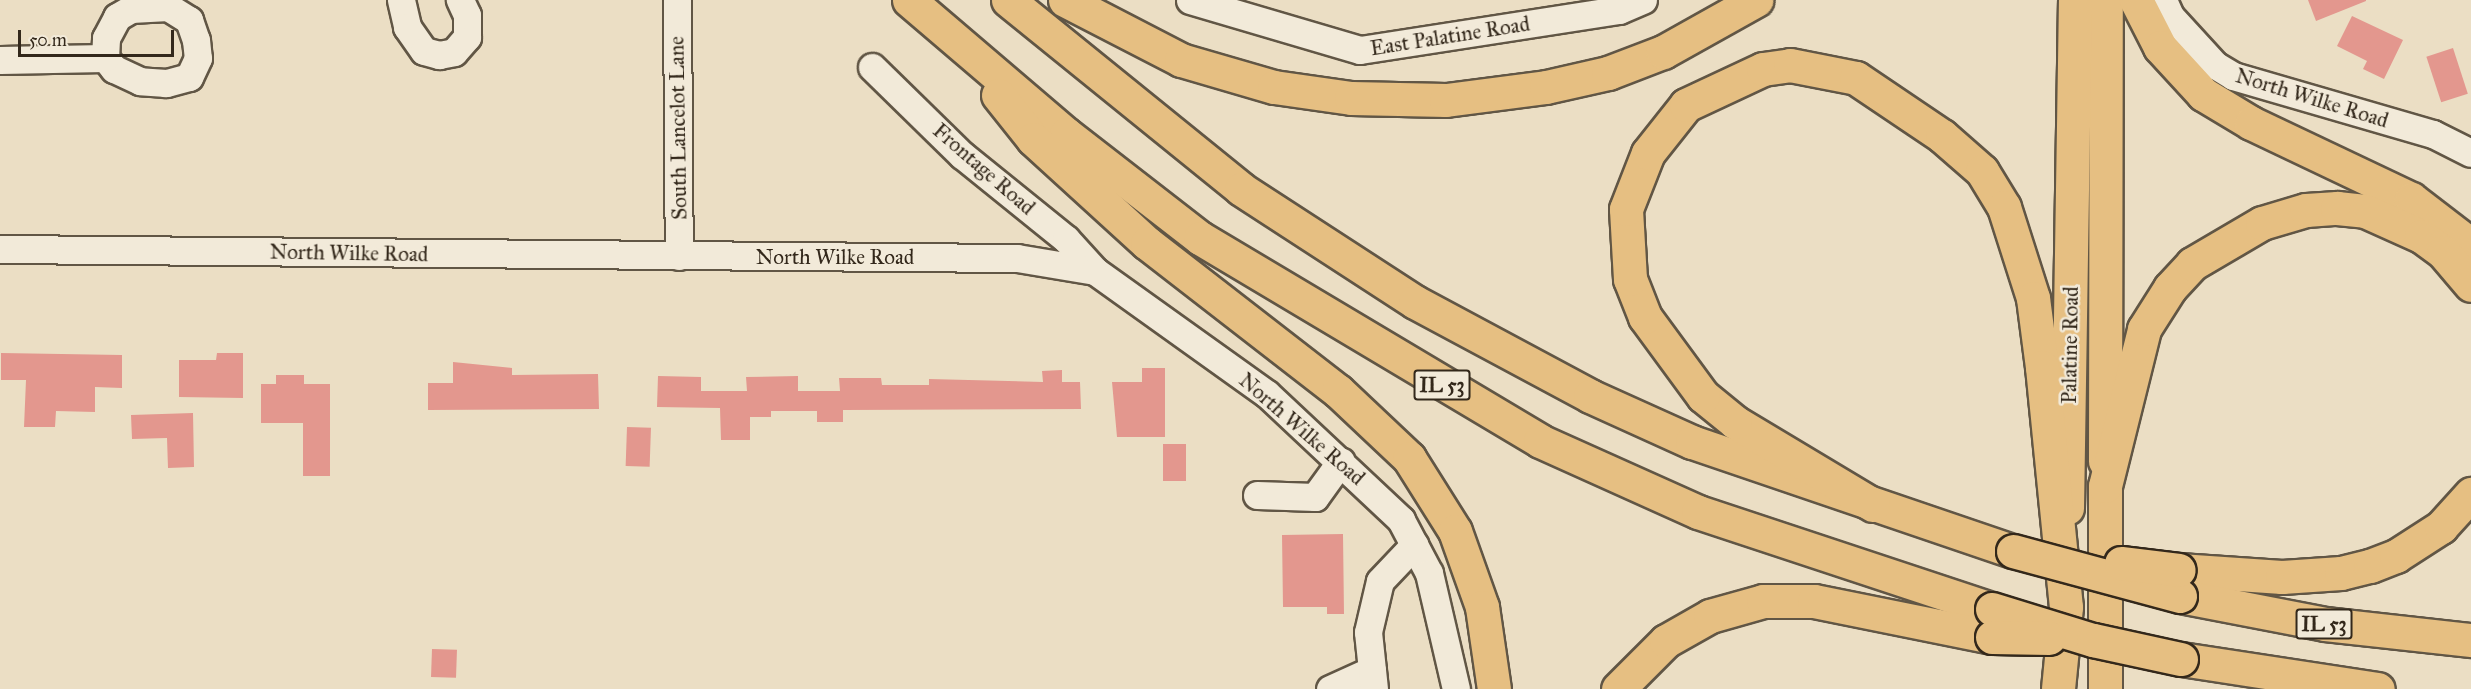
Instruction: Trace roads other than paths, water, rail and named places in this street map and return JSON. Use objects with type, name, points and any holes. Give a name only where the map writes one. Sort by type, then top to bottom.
[{"type":"main road","name":"IL 53","points":[[909,0],[955,42],[1200,238],[1540,441],[1698,512],[1992,623],[2100,628],[2181,659],[2236,670],[2378,689]]},
{"type":"main road","points":[[1008,0],[1240,189],[1415,302],[1647,423],[1873,505],[2003,548],[2179,583],[2282,577],[2370,566],[2396,556],[2441,527],[2471,494]]},
{"type":"main road","points":[[1065,0],[1181,60],[1274,87],[1351,98],[1446,100],[1536,89],[1608,73],[1663,52],[1756,0]]},
{"type":"main road","name":"Palatine Road","points":[[2064,689],[2075,0]]},
{"type":"main road","name":"Palatine Road","points":[[2105,689],[2100,628],[2105,486],[2106,0]]},
{"type":"main road","points":[[2136,0],[2160,47],[2203,93],[2251,123],[2411,199],[2471,245]]},
{"type":"main road","points":[[955,42],[1033,139],[1147,243],[1338,392],[1409,458],[1455,531],[1482,607],[1494,689]]},
{"type":"main road","points":[[1873,505],[1735,422],[1703,396],[1646,317],[1629,279],[1626,209],[1648,153],[1686,105],[1763,69],[1790,65],[1856,78],[1942,136],[1982,171],[2004,207],[2033,298],[2066,607],[2058,689]]},
{"type":"main road","points":[[2105,486],[2144,328],[2192,264],[2224,243],[2262,223],[2306,210],[2365,211],[2421,236],[2443,252],[2471,285]]},
{"type":"main road","name":"IL 53","points":[[2179,583],[2325,624],[2471,640]]},
{"type":"main road","points":[[1618,689],[1666,641],[1710,616],[1763,601],[1814,601],[1992,623]]},
{"type":"main road","points":[[2100,628],[2112,689]]},
{"type":"main road","points":[[2236,670],[2275,689]]},
{"type":"street","points":[[401,0],[407,27],[424,51],[439,55],[454,52],[467,37],[467,15],[460,0]]},
{"type":"street","name":"South Lancelot Lane","points":[[677,0],[680,256]]},
{"type":"street","name":"East Palatine Road","points":[[1190,0],[1360,50],[1619,10],[1643,0]]},
{"type":"street","name":"North Wilke Road","points":[[2167,8],[2214,64],[2233,76],[2433,134],[2471,153]]},
{"type":"street","points":[[0,60],[105,57]]},
{"type":"street","name":"Frontage Road","points":[[872,67],[962,155],[1066,240],[1095,271]]},
{"type":"street","name":"North Wilke Road","points":[[0,249],[1017,258],[1095,271],[1267,393],[1401,520],[1429,573],[1456,689]]},
{"type":"street","points":[[1257,495],[1315,496],[1341,461]]},
{"type":"street","points":[[1330,689],[1373,679],[1368,632],[1380,581],[1414,545]]}]
